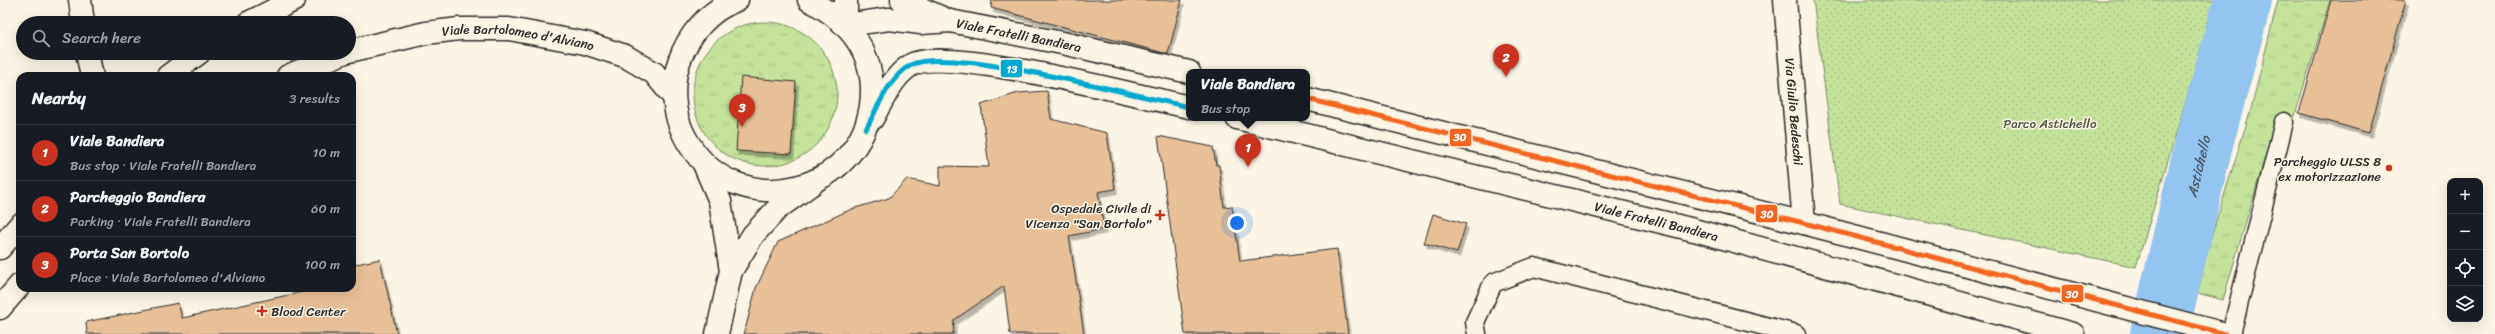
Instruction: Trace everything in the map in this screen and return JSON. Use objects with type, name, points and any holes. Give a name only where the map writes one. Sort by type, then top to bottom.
[{"type":"main road","points":[[80,0],[82,16]]},
{"type":"main road","points":[[262,16],[294,0]]},
{"type":"main road","name":"Viale Bartolomeo d'Alviano","points":[[737,0],[714,12],[692,35],[683,49],[676,71],[673,96],[678,123],[691,148],[704,164],[733,183],[760,190],[787,190],[813,183],[835,170],[852,152],[866,129],[872,105],[871,77],[864,51],[846,25],[830,10],[809,0]]},
{"type":"main road","points":[[846,0],[846,25]]},
{"type":"main road","points":[[902,0],[950,21]]},
{"type":"main road","name":"Via Giulio Bedeschi","points":[[1785,0],[1804,223]]},
{"type":"main road","name":"Viale Fratelli Bandiera","points":[[846,25],[889,20],[921,23],[950,21],[1067,44],[1186,71]]},
{"type":"main road","name":"Viale Bartolomeo d'Alviano","points":[[356,49],[426,33],[459,29],[509,29],[585,43],[625,56],[654,73],[673,96]]},
{"type":"main road","points":[[866,129],[899,75],[912,64],[931,59],[984,64],[1186,106]]},
{"type":"main road","points":[[89,60],[91,72]]},
{"type":"main road","points":[[173,72],[190,60]]},
{"type":"main road","points":[[297,72],[326,60]]},
{"type":"main road","points":[[1310,100],[1804,223],[2225,334]]},
{"type":"main road","name":"Viale Fratelli Bandiera","points":[[1249,121],[1694,230],[2073,334]]},
{"type":"main road","points":[[704,164],[720,202],[731,271]]},
{"type":"main road","points":[[716,334],[731,271],[753,235],[778,208],[813,183]]},
{"type":"main road","points":[[0,248],[16,230]]},
{"type":"main road","points":[[0,308],[16,290]]},
{"type":"lane","points":[[2231,334],[2284,122]]},
{"type":"lane","points":[[1476,334],[1475,322],[1493,283],[1534,267],[1796,334]]},
{"type":"green space","name":"Parco Astichello","points":[[1813,0],[2216,0],[2136,267],[1840,204]]},
{"type":"green space","points":[[2278,0],[2330,0],[2293,122],[2277,117],[2223,300],[2194,292],[2251,109]]},
{"type":"green space","points":[[758,22],[772,22],[799,30],[811,38],[821,48],[832,66],[836,80],[836,108],[832,122],[821,140],[811,150],[793,161],[772,166],[758,166],[731,158],[719,150],[709,140],[698,122],[693,101],[693,87],[701,60],[709,48],[719,38],[737,27]]},
{"type":"building","points":[[992,0],[1182,0],[1168,54],[991,8]]},
{"type":"building","points":[[2331,0],[2406,0],[2369,133],[2299,113]]},
{"type":"building","points":[[741,77],[796,82],[791,154],[736,151]]},
{"type":"building","points":[[1047,91],[1051,119],[1107,133],[1115,189],[1098,192],[1104,229],[1069,236],[1084,334],[1010,334],[1004,286],[954,320],[953,334],[744,334],[756,288],[778,242],[852,209],[889,198],[907,179],[940,186],[940,166],[989,167],[981,105],[1018,93]]},
{"type":"building","points":[[1158,136],[1213,147],[1216,165],[1219,165],[1224,207],[1232,206],[1240,261],[1337,249],[1348,334],[1185,334]]},
{"type":"building","points":[[1433,214],[1466,224],[1457,253],[1424,243]]},
{"type":"building","points":[[380,259],[397,334],[87,334],[86,322],[178,303],[182,318],[302,292],[356,292],[356,264]]},
{"type":"waterway","name":"Astichello","points":[[2159,334],[2205,139],[2243,0]]},
{"type":"transit line","name":"13","points":[[866,129],[885,93],[896,77],[911,65],[931,61],[962,62],[1002,67],[1089,84],[1186,106]]},
{"type":"transit line","name":"30","points":[[1310,100],[1804,223],[2225,334]]},
{"type":"place","name":"Parcheggio Bandiera","points":[[1506,77]]},
{"type":"place","name":"Porta San Bortolo","points":[[742,127]]},
{"type":"place","name":"Viale Bandiera","points":[[1248,167]]},
{"type":"place","name":"Parcheggio ULSS 8 ex motorizzazione","points":[[2389,168]]},
{"type":"place","name":"Ospedale Civile di Vicenza \"San Bortolo\"","points":[[1160,215]]},
{"type":"place","name":"Blood Center","points":[[262,311]]}]
